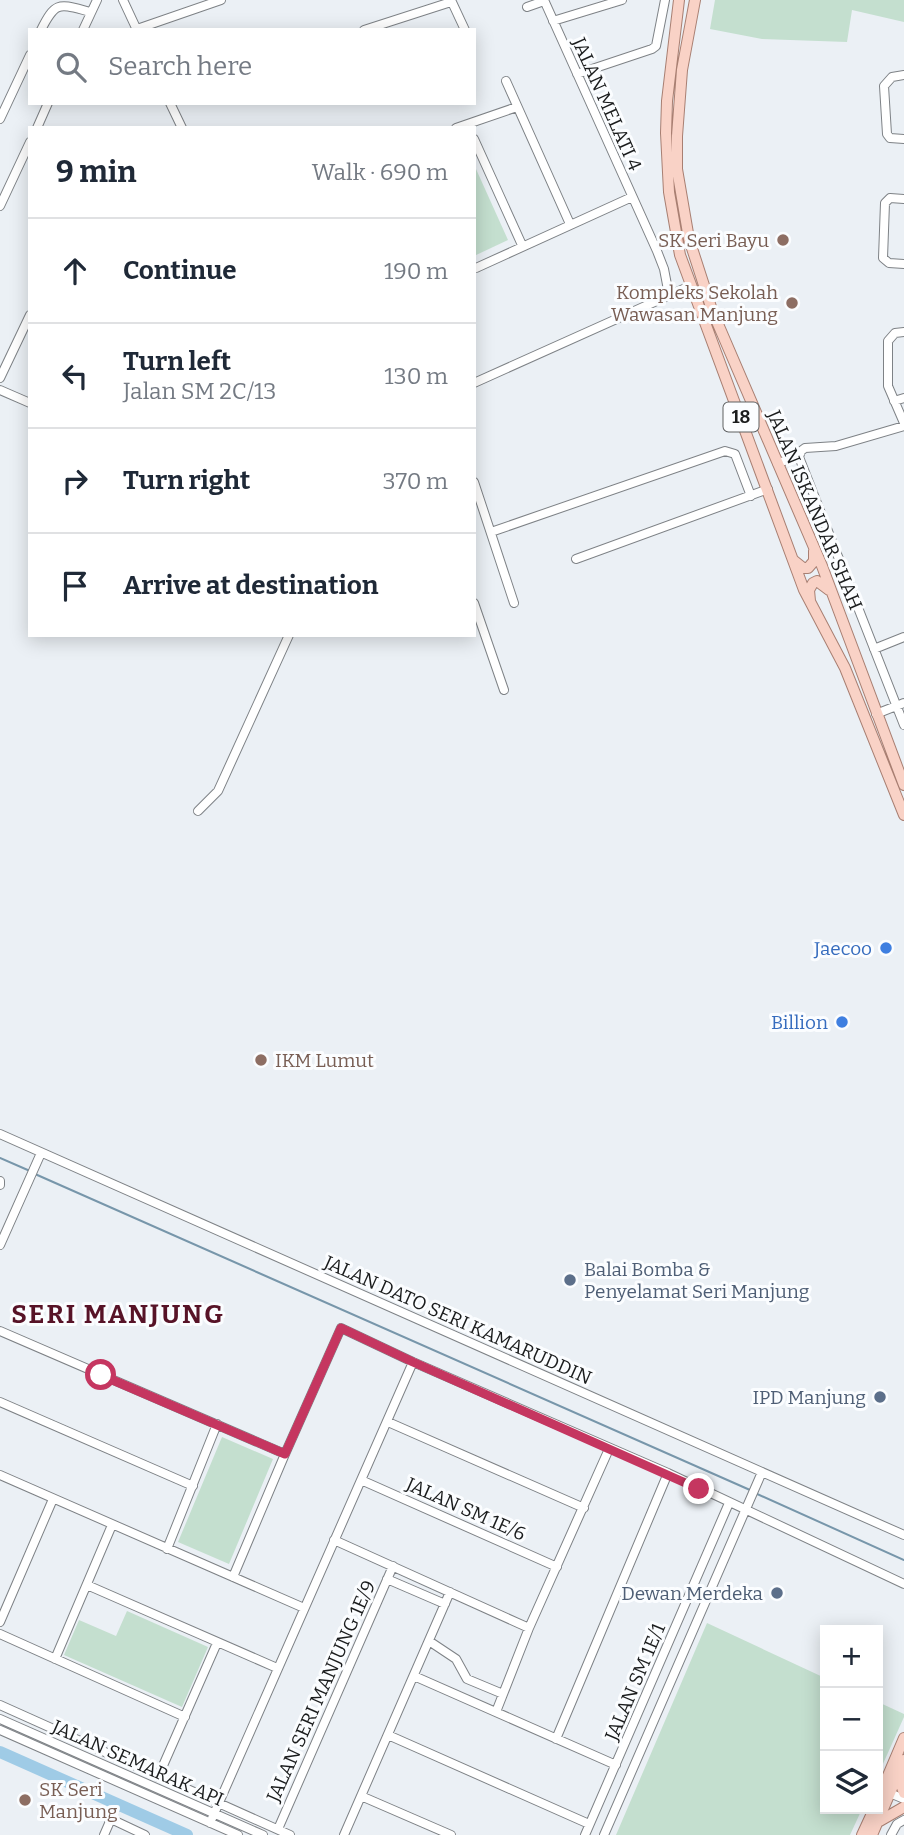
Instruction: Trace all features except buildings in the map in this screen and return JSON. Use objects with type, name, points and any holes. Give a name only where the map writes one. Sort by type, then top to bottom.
[{"type":"main road","name":"JALAN ISKANDAR SHAH","points":[[679,0],[667,101],[667,168],[673,221],[690,286],[793,560],[810,601],[845,668],[904,815]]},
{"type":"main road","name":"JALAN ISKANDAR SHAH","points":[[695,0],[682,70],[678,115],[677,169],[689,239],[705,291],[814,547],[904,785]]},
{"type":"main road","points":[[793,560],[803,568],[808,568],[814,561],[814,547]]},
{"type":"main road","points":[[810,601],[809,590],[817,581],[832,592]]},
{"type":"main road","points":[[883,1794],[904,1738]]},
{"type":"main road","points":[[883,1794],[902,1765]]},
{"type":"main road","points":[[902,1765],[900,1782],[904,1793]]},
{"type":"main road","points":[[878,1822],[904,1807]]},
{"type":"main road","points":[[862,1835],[872,1814]]},
{"type":"main road","points":[[872,1835],[879,1814]]},
{"type":"street","points":[[84,28],[97,0]]},
{"type":"street","points":[[123,0],[137,28]]},
{"type":"street","points":[[140,28],[221,0]]},
{"type":"street","points":[[526,6],[544,0]]},
{"type":"street","name":"JALAN MELATI 4","points":[[544,0],[664,269],[669,295]]},
{"type":"street","points":[[553,21],[622,0]]},
{"type":"street","points":[[577,74],[656,46],[665,0]]},
{"type":"street","points":[[370,28],[451,1],[464,28]]},
{"type":"street","points":[[42,28],[54,7],[91,12]]},
{"type":"street","points":[[0,120],[28,59]]},
{"type":"street","points":[[904,75],[892,76],[884,86],[887,134],[890,138],[904,139]]},
{"type":"street","points":[[506,81],[570,224]]},
{"type":"street","points":[[38,126],[47,105]]},
{"type":"street","points":[[171,105],[180,126]]},
{"type":"street","points":[[469,126],[517,107]]},
{"type":"street","points":[[476,143],[522,246]]},
{"type":"street","points":[[0,206],[28,146]]},
{"type":"street","points":[[476,268],[632,197]]},
{"type":"street","points":[[904,199],[890,198],[885,203],[883,258],[889,264],[904,264]]},
{"type":"street","points":[[476,382],[690,286]]},
{"type":"street","points":[[0,378],[28,319]]},
{"type":"street","points":[[904,332],[895,333],[888,341],[888,386],[904,425],[836,446],[801,450],[799,457],[874,649],[901,704],[904,725]]},
{"type":"street","points":[[0,390],[28,402]]},
{"type":"street","points":[[894,401],[904,398]]},
{"type":"street","points":[[491,532],[725,451],[735,454],[751,496]]},
{"type":"street","points":[[777,463],[799,457]]},
{"type":"street","points":[[476,488],[514,603]]},
{"type":"street","points":[[576,559],[768,489]]},
{"type":"street","points":[[476,609],[504,690]]},
{"type":"street","points":[[198,811],[218,791],[288,637]]},
{"type":"street","points":[[874,649],[904,637]]},
{"type":"street","points":[[876,714],[901,704]]},
{"type":"street","name":"JALAN DATO SERI KAMARUDDIN","points":[[0,1134],[904,1535]]},
{"type":"street","points":[[0,1245],[41,1153]]},
{"type":"street","points":[[233,1577],[341,1328],[668,1474],[904,1584]]},
{"type":"street","points":[[0,1331],[285,1454]]},
{"type":"street","points":[[210,1823],[413,1362]]},
{"type":"street","points":[[0,1402],[193,1486]]},
{"type":"street","points":[[388,1422],[584,1508]]},
{"type":"street","points":[[167,1549],[217,1424]]},
{"type":"street","points":[[496,1712],[529,1628],[609,1449]]},
{"type":"street","points":[[604,1835],[762,1472]]},
{"type":"street","points":[[556,1738],[668,1474]]},
{"type":"street","points":[[0,1475],[304,1608]]},
{"type":"street","name":"JALAN SM 1E/6","points":[[361,1480],[557,1567]]},
{"type":"street","points":[[0,1622],[53,1499]]},
{"type":"street","name":"JALAN SM 1E/1","points":[[585,1835],[729,1503]]},
{"type":"street","points":[[55,1659],[112,1525]]},
{"type":"street","points":[[334,1540],[529,1628]]},
{"type":"street","name":"JALAN SERI MANJUNG 1E/9","points":[[278,1829],[393,1566]]},
{"type":"street","points":[[387,1579],[445,1604]]},
{"type":"street","points":[[87,1585],[277,1668]]},
{"type":"street","points":[[344,1835],[450,1592]]},
{"type":"street","points":[[0,1634],[185,1717]]},
{"type":"street","points":[[429,1641],[456,1659],[467,1679],[503,1694]]},
{"type":"street","points":[[158,1777],[217,1643]]},
{"type":"street","points":[[414,1675],[616,1765]]},
{"type":"street","points":[[0,1705],[290,1835]]},
{"type":"street","points":[[638,1715],[653,1722]]},
{"type":"street","name":"JALAN SEMARAK API","points":[[0,1719],[263,1835]]},
{"type":"street","name":"JALAN SEMARAK API","points":[[0,1730],[238,1835]]},
{"type":"street","points":[[388,1735],[589,1824]]},
{"type":"street","points":[[883,1794],[904,1799]]},
{"type":"street","points":[[361,1796],[451,1835]]},
{"type":"street","points":[[104,1835],[111,1819],[145,1835]]},
{"type":"street","points":[[891,1835],[897,1824],[904,1820]]},
{"type":"green space","points":[[715,0],[904,0],[904,22],[852,10],[847,42],[762,39],[710,29]]},
{"type":"green space","points":[[476,169],[508,240],[476,255]]},
{"type":"green space","points":[[222,1437],[273,1459],[229,1564],[178,1542]]},
{"type":"green space","points":[[127,1611],[208,1647],[182,1707],[64,1655],[79,1620],[116,1636]]},
{"type":"green space","points":[[707,1623],[820,1676],[820,1814],[860,1814],[850,1835],[616,1835]]},
{"type":"green space","points":[[883,1704],[904,1714],[883,1764]]},
{"type":"waterway","points":[[0,1158],[30,1171]]},
{"type":"waterway","points":[[35,1174],[750,1490]]},
{"type":"waterway","points":[[755,1493],[904,1560]]},
{"type":"waterway","points":[[0,1752],[187,1835]]},
{"type":"place","name":"SK Seri Bayu","points":[[783,240]]},
{"type":"place","name":"Kompleks Sekolah Wawasan Manjung","points":[[792,303]]},
{"type":"place","name":"Jaecoo","points":[[886,948]]},
{"type":"place","name":"Billion","points":[[842,1022]]},
{"type":"place","name":"IKM Lumut","points":[[261,1060]]},
{"type":"place","name":"Balai Bomba & Penyelamat Seri Manjung","points":[[570,1280]]},
{"type":"place","name":"IPD Manjung","points":[[880,1397]]},
{"type":"place","name":"Dewan Merdeka","points":[[777,1593]]},
{"type":"place","name":"SK Seri Manjung","points":[[25,1800]]},
{"type":"district","name":"SERI MANJUNG","points":[[118,1314]]},
{"type":"route","points":[[101,1375],[285,1454],[341,1328],[699,1489]]}]
